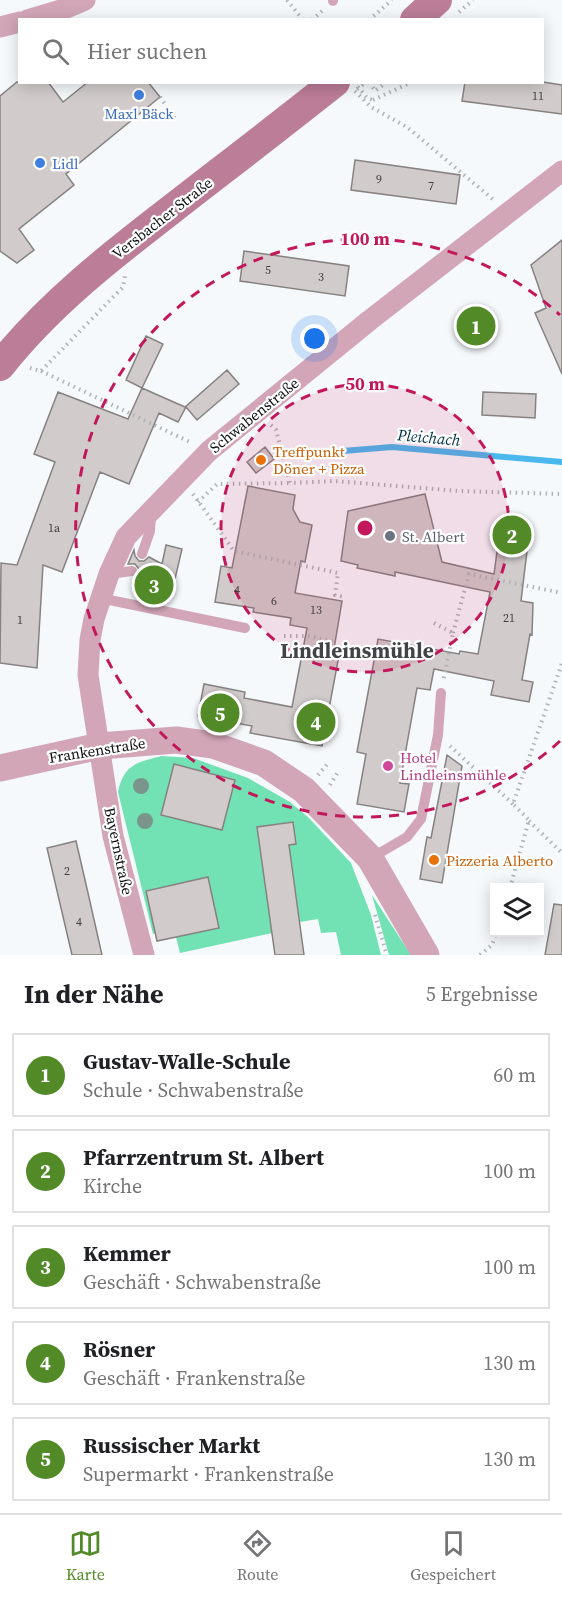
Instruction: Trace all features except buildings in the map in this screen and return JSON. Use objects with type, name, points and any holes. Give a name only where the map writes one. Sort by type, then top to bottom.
[{"type":"main road","points":[[417,18],[437,0]]},
{"type":"main road","name":"Versbacher Straße","points":[[14,367],[15,348],[94,271],[345,87]]},
{"type":"street","points":[[34,18],[85,0]]},
{"type":"street","points":[[0,27],[18,22]]},
{"type":"street","name":"Schwabenstraße","points":[[100,746],[88,675],[90,640],[100,598],[126,537],[209,451],[370,320],[562,171]]},
{"type":"street","name":"Frankenstraße","points":[[0,768],[100,746],[176,740],[213,745],[264,763],[304,790],[370,858],[426,955]]},
{"type":"street","name":"Bayernstraße","points":[[100,746],[113,836],[144,955]]},
{"type":"lane","points":[[142,554],[150,531],[151,510]]},
{"type":"lane","points":[[109,574],[132,571]]},
{"type":"lane","points":[[100,598],[245,628]]},
{"type":"lane","points":[[370,858],[407,837],[421,819],[438,735],[441,693]]},
{"type":"path","points":[[287,0],[301,18]]},
{"type":"path","points":[[371,18],[392,0]]},
{"type":"path","points":[[356,84],[367,98],[373,100],[408,84]]},
{"type":"path","points":[[371,84],[375,91],[384,84]]},
{"type":"path","points":[[345,87],[371,107],[407,127],[509,212]]},
{"type":"path","points":[[160,98],[176,120]]},
{"type":"path","points":[[40,371],[123,287],[136,238]]},
{"type":"path","points":[[14,367],[40,371],[209,451]]},
{"type":"path","points":[[257,413],[276,430],[290,483]]},
{"type":"path","points":[[182,479],[234,551],[338,573],[335,595],[344,597]]},
{"type":"path","points":[[198,501],[217,484],[334,481],[459,491],[562,494]]},
{"type":"path","points":[[441,693],[453,633],[469,574],[562,593]]},
{"type":"path","points":[[434,623],[453,633]]},
{"type":"path","points":[[284,636],[308,636],[336,642]]},
{"type":"path","points":[[513,804],[562,663]]},
{"type":"path","points":[[438,735],[562,853]]},
{"type":"path","points":[[511,883],[529,820]]},
{"type":"path","points":[[480,955],[492,945],[495,937]]},
{"type":"green space","points":[[162,756],[193,758],[248,778],[290,802],[309,818],[351,863],[371,915],[381,955],[341,955],[336,932],[321,933],[318,919],[300,922],[289,845],[296,844],[292,822],[258,827],[272,933],[180,953],[174,929],[153,934],[118,792],[128,770],[146,760]]},
{"type":"green space","points":[[372,895],[411,955],[389,955]]},
{"type":"waterway","name":"Pleichach","points":[[294,455],[392,447],[562,462]]},
{"type":"place","name":"Maxl Bäck","points":[[139,95]]},
{"type":"place","name":"Lidl","points":[[40,163]]},
{"type":"place","name":"Gustav-Walle-Schule","points":[[476,326]]},
{"type":"place","name":"Treffpunkt Döner + Pizza","points":[[261,460]]},
{"type":"place","name":"Pfarrzentrum St. Albert","points":[[512,535]]},
{"type":"place","name":"St. Albert","points":[[390,536]]},
{"type":"place","name":"Kemmer","points":[[154,585]]},
{"type":"place","name":"Russischer Markt","points":[[220,713]]},
{"type":"place","name":"Rösner","points":[[316,722]]},
{"type":"place","name":"Hotel Lindleinsmühle","points":[[388,766]]},
{"type":"place","name":"Pizzeria Alberto","points":[[434,860]]},
{"type":"district","name":"Lindleinsmühle","points":[[357,650]]}]
